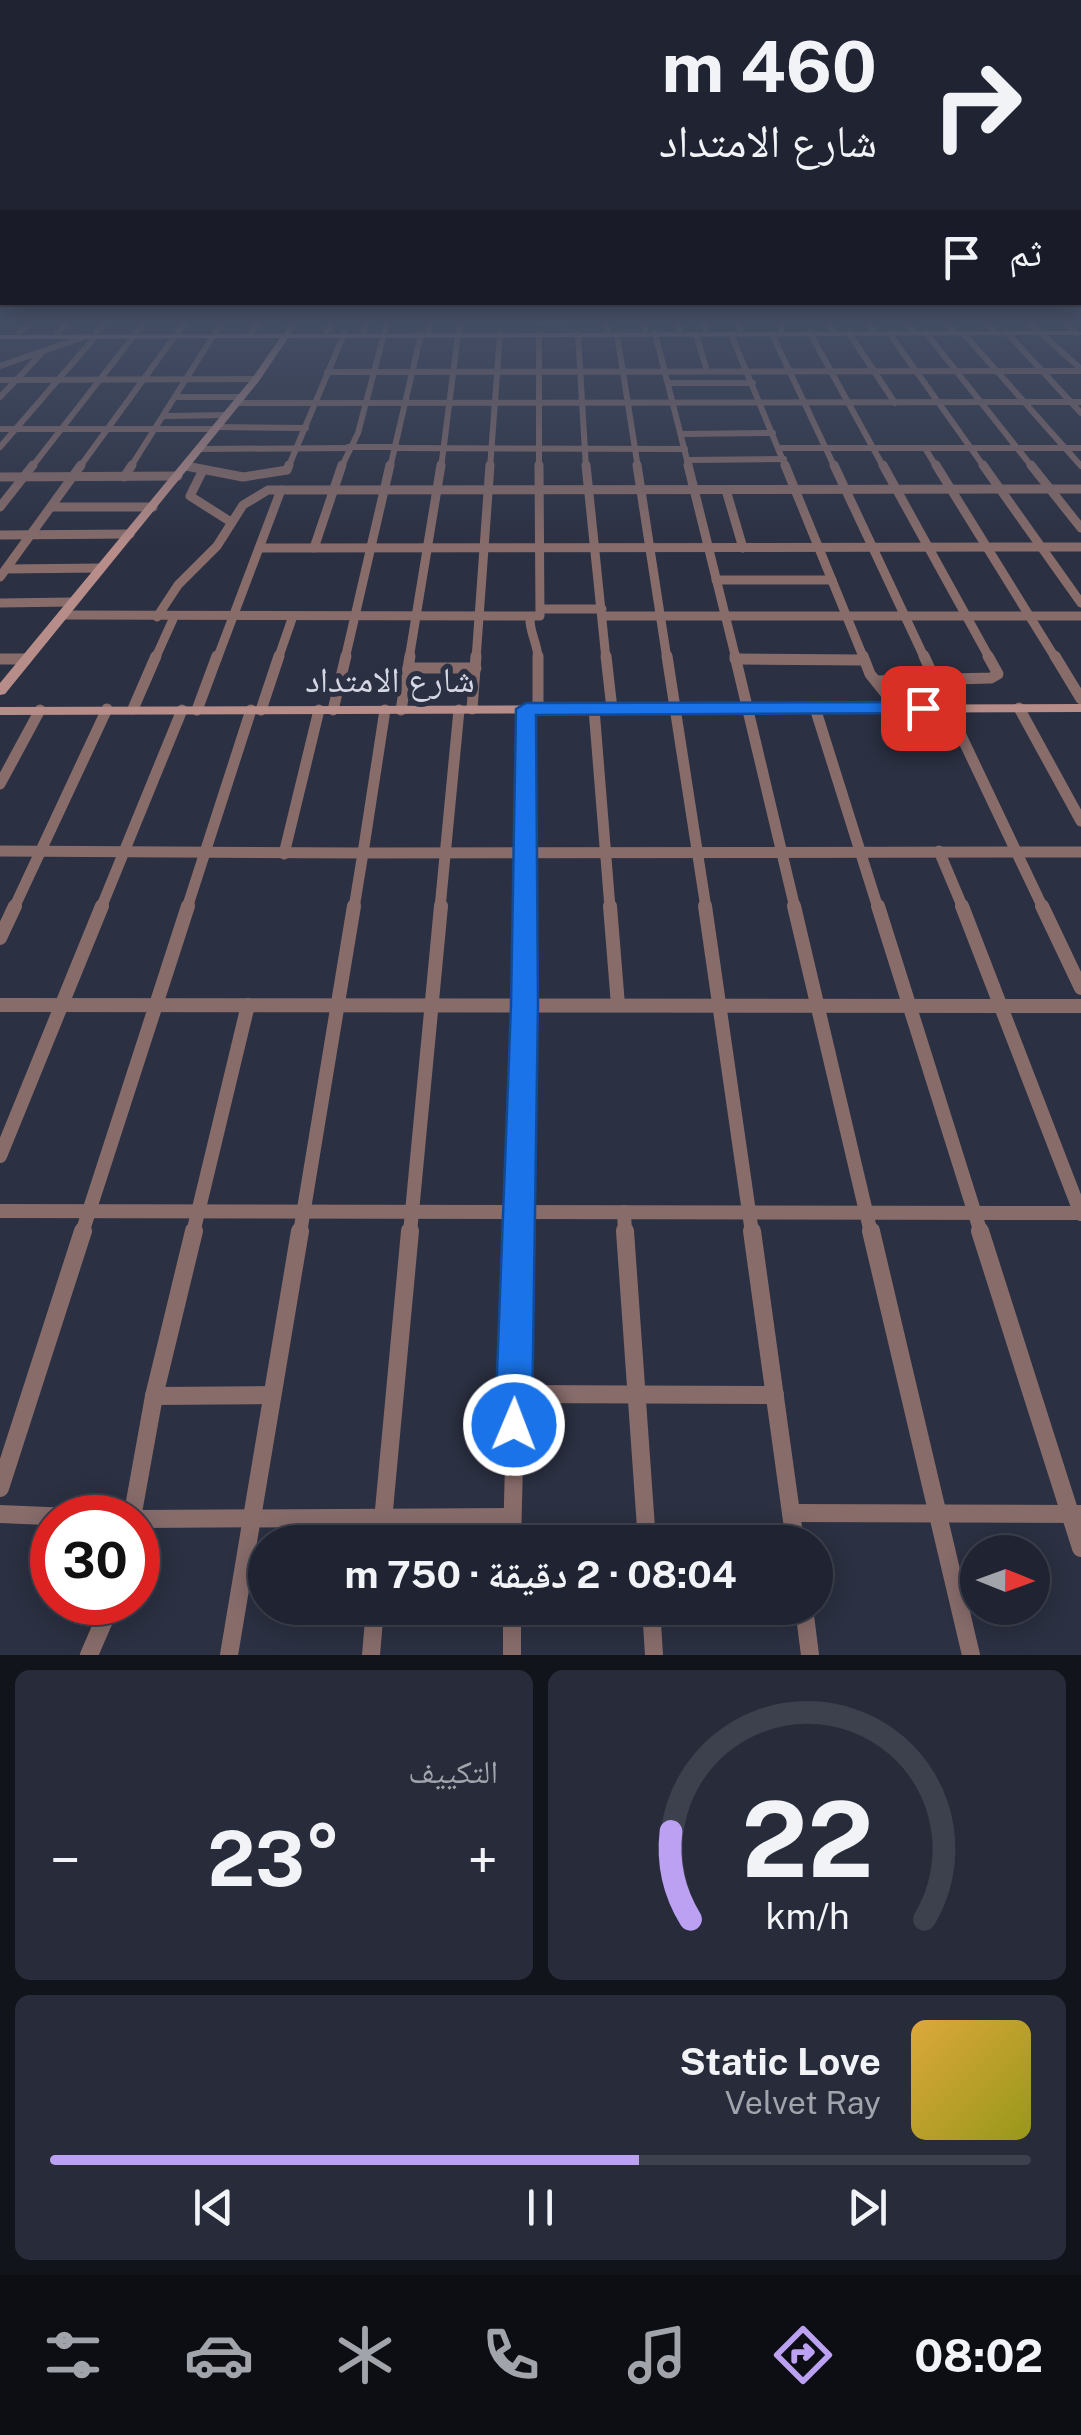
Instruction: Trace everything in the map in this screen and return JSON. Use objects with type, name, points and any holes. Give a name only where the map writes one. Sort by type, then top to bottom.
[{"type":"main road","points":[[0,691],[242,396]]},
{"type":"main road","name":"شارع الامتداد","points":[[0,711],[1081,708]]},
{"type":"street","points":[[0,447],[45,396]]},
{"type":"street","points":[[0,507],[88,396]]},
{"type":"street","points":[[3,573],[131,396]]},
{"type":"street","points":[[0,476],[124,477],[182,471],[268,475],[288,470],[319,396]]},
{"type":"street","points":[[314,548],[348,448],[358,433],[365,396]]},
{"type":"street","points":[[284,854],[356,617],[408,396]]},
{"type":"street","points":[[401,710],[452,396]]},
{"type":"street","points":[[383,1525],[445,852],[465,709],[476,668],[495,396]]},
{"type":"street","points":[[62,615],[540,616],[540,396]]},
{"type":"street","points":[[583,396],[591,490],[588,501],[612,709]]},
{"type":"street","points":[[628,396],[720,1006],[793,1525]]},
{"type":"street","points":[[672,396],[972,1655]]},
{"type":"street","points":[[758,396],[864,660],[898,708]]},
{"type":"street","points":[[803,396],[936,680]]},
{"type":"street","points":[[847,396],[998,676],[876,681]]},
{"type":"street","points":[[891,396],[895,403]]},
{"type":"street","points":[[933,396],[1081,604]]},
{"type":"street","points":[[978,396],[1081,528]]},
{"type":"street","points":[[1022,396],[1081,466]]},
{"type":"street","points":[[1066,396],[1081,413]]},
{"type":"street","points":[[124,477],[176,397],[316,404],[1081,402]]},
{"type":"street","points":[[164,416],[227,416]]},
{"type":"street","points":[[0,429],[306,428]]},
{"type":"street","points":[[200,448],[684,447],[773,433]]},
{"type":"street","points":[[684,447],[784,459]]},
{"type":"street","points":[[779,448],[1081,448]]},
{"type":"street","points":[[925,448],[1081,699]]},
{"type":"street","points":[[202,472],[190,496],[231,522]]},
{"type":"street","points":[[268,475],[268,490]]},
{"type":"street","points":[[156,617],[176,582],[215,550],[247,500],[268,490],[1081,489]]},
{"type":"street","points":[[0,1156],[126,852],[234,617],[280,490]]},
{"type":"street","points":[[726,490],[743,548]]},
{"type":"street","points":[[52,507],[153,507]]},
{"type":"street","points":[[0,535],[130,534]]},
{"type":"street","points":[[260,548],[1081,547]]},
{"type":"street","points":[[3,573],[101,568]]},
{"type":"street","points":[[716,580],[832,580]]},
{"type":"street","points":[[0,603],[72,602]]},
{"type":"street","points":[[541,609],[726,617],[1081,616]]},
{"type":"street","points":[[0,1488],[206,853],[294,616]]},
{"type":"street","points":[[512,1525],[525,1005],[524,852],[538,646],[529,631],[530,616]]},
{"type":"street","points":[[133,710],[174,617]]},
{"type":"street","points":[[0,660],[26,659]]},
{"type":"street","points":[[736,659],[864,660]]},
{"type":"street","points":[[408,668],[476,668]]},
{"type":"street","points":[[814,708],[972,1213],[1076,1514],[1081,1548]]},
{"type":"street","points":[[948,708],[1081,988]]},
{"type":"street","points":[[1019,708],[1081,821]]},
{"type":"street","points":[[594,709],[618,1006]]},
{"type":"street","points":[[0,784],[40,710]]},
{"type":"street","points":[[0,938],[107,710]]},
{"type":"street","points":[[229,1655],[385,710]]},
{"type":"street","points":[[0,851],[1081,852]]},
{"type":"street","points":[[0,1211],[1081,1213],[1003,1004],[939,852]]},
{"type":"street","points":[[0,1005],[1081,1006]]},
{"type":"street","points":[[138,1495],[154,1396],[248,1005]]},
{"type":"street","points":[[624,1212],[646,1525]]},
{"type":"street","points":[[514,1394],[775,1394]]},
{"type":"street","points":[[154,1396],[272,1395]]},
{"type":"street","points":[[791,1513],[1076,1514]]},
{"type":"street","points":[[0,1514],[30,1515]]},
{"type":"street","points":[[160,1519],[512,1518]]},
{"type":"street","points":[[89,1655],[102,1625]]},
{"type":"street","points":[[371,1655],[374,1625]]},
{"type":"street","points":[[512,1625],[512,1655]]},
{"type":"street","points":[[652,1625],[654,1655]]},
{"type":"street","points":[[806,1625],[810,1655]]},
{"type":"route","points":[[514,1425],[525,1005],[526,709],[923,708]]}]
